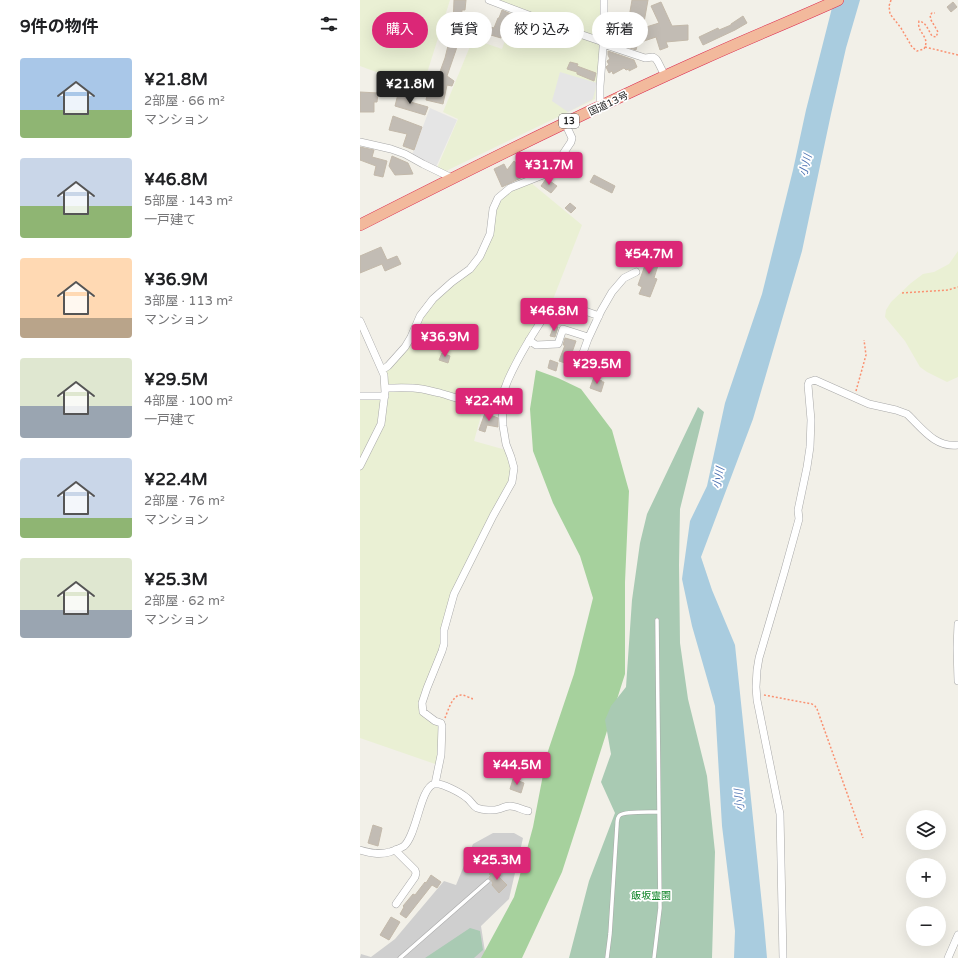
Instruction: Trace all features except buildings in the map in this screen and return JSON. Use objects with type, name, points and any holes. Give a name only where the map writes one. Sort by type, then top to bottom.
[{"type":"highway","name":"国道13号","points":[[360,225],[452,178],[600,106],[706,57],[838,0]]},
{"type":"street","points":[[489,0],[592,39]]},
{"type":"street","points":[[604,0],[604,12]]},
{"type":"street","points":[[600,106],[603,48]]},
{"type":"street","points":[[617,48],[645,58],[656,59],[665,76]]},
{"type":"street","points":[[382,370],[388,366],[405,347],[420,316],[433,299],[452,282],[470,269],[480,256],[490,234],[493,209],[498,198],[510,188],[548,173],[557,163],[571,142],[572,138],[565,123]]},
{"type":"street","points":[[360,142],[404,154],[452,178]]},
{"type":"street","points":[[580,361],[588,337],[612,292],[624,278],[636,272]]},
{"type":"street","points":[[360,396],[421,389],[484,404],[493,403],[499,398],[529,340],[553,304],[556,302],[598,316]]},
{"type":"street","points":[[360,321],[384,375],[385,392],[381,424],[360,466]]},
{"type":"street","points":[[529,340],[536,345],[558,344],[563,329],[588,337]]},
{"type":"street","points":[[783,958],[780,814],[756,687],[759,658],[799,519],[798,510],[810,447],[811,420],[809,382],[815,380],[869,404],[907,414],[932,438],[940,443],[949,446],[958,444]]},
{"type":"street","points":[[435,784],[441,755],[442,725],[423,712],[422,702],[442,651],[444,644],[444,630],[454,594],[493,516],[512,482],[514,468],[506,444],[502,405],[499,398]]},
{"type":"street","points":[[958,624],[958,681]]},
{"type":"street","points":[[360,850],[375,854],[386,853],[403,847],[414,825],[426,791],[432,784],[439,784],[462,794],[469,799],[475,807],[480,809],[497,810],[511,806],[528,811]]},
{"type":"street","points":[[396,850],[413,867],[416,873],[415,877],[396,904]]},
{"type":"street","points":[[948,958],[958,936]]},
{"type":"lane","points":[[654,958],[660,908],[657,620]]},
{"type":"lane","points":[[607,958],[618,817],[626,813],[659,812]]},
{"type":"lane","points":[[400,958],[488,881]]},
{"type":"path","points":[[891,0],[889,6],[890,14],[901,28],[912,47],[917,51],[924,49],[926,45],[926,38],[919,28],[919,21],[925,24],[932,36],[936,37],[938,32],[931,20],[930,15],[935,13]]},
{"type":"path","points":[[925,47],[958,55]]},
{"type":"path","points":[[902,293],[948,290],[958,287]]},
{"type":"path","points":[[853,398],[866,355],[864,340]]},
{"type":"path","points":[[757,694],[812,704],[815,706],[864,838]]},
{"type":"path","points":[[442,725],[455,697],[458,695],[463,695],[473,699]]},
{"type":"shaded area","points":[[560,72],[597,83],[593,99],[568,112],[552,101]]},
{"type":"shaded area","points":[[430,108],[457,120],[436,167],[412,155]]},
{"type":"shaded area","points":[[493,833],[514,833],[523,838],[509,899],[481,926],[485,952],[482,958],[360,958],[361,954],[371,957],[395,939],[444,881],[456,885],[473,844]]},
{"type":"green space","points":[[360,0],[450,0],[446,12],[436,12],[436,44],[422,89],[360,66]]},
{"type":"green space","points":[[496,0],[600,0],[600,12],[592,12],[592,35],[584,32],[584,12],[529,12]]},
{"type":"green space","points":[[584,39],[592,42],[592,48],[600,48],[595,99],[446,171],[437,168],[458,119],[443,112],[469,48],[492,48],[492,46],[502,49],[584,48]]},
{"type":"green space","points":[[530,182],[582,225],[552,302],[498,397],[490,402],[387,386],[386,373],[388,368],[421,317],[434,302],[479,261],[497,202],[509,191]]},
{"type":"green space","points":[[958,251],[958,377],[947,382],[920,367],[905,341],[885,317],[886,310],[891,302],[911,283],[923,274],[934,272],[949,264]]},
{"type":"green space","points":[[536,370],[581,389],[612,430],[629,491],[625,582],[625,674],[562,872],[522,958],[481,958],[514,897],[533,827],[547,754],[574,674],[593,598],[580,556],[553,503],[533,451],[530,409]]},
{"type":"green space","points":[[387,390],[414,390],[484,405],[474,441],[506,450],[510,464],[510,476],[506,488],[466,566],[442,644],[420,703],[439,725],[438,765],[360,738],[360,470],[378,436]]},
{"type":"green space","points":[[360,397],[383,398],[379,421],[360,462]]},
{"type":"green space","name":"飯坂霊園","points":[[698,407],[704,412],[680,509],[680,643],[688,699],[707,776],[715,852],[712,958],[569,958],[589,881],[615,813],[601,782],[611,754],[605,720],[611,706],[626,687],[632,600],[640,543],[647,514]]},
{"type":"green space","points":[[470,928],[480,931],[483,950],[474,958],[425,958]]},
{"type":"water","name":"小川","points":[[834,0],[860,0],[846,48],[802,251],[753,419],[701,557],[712,590],[735,645],[767,958],[734,958],[735,931],[722,826],[715,706],[692,626],[682,579],[690,521],[707,486],[725,403],[762,294]]}]
